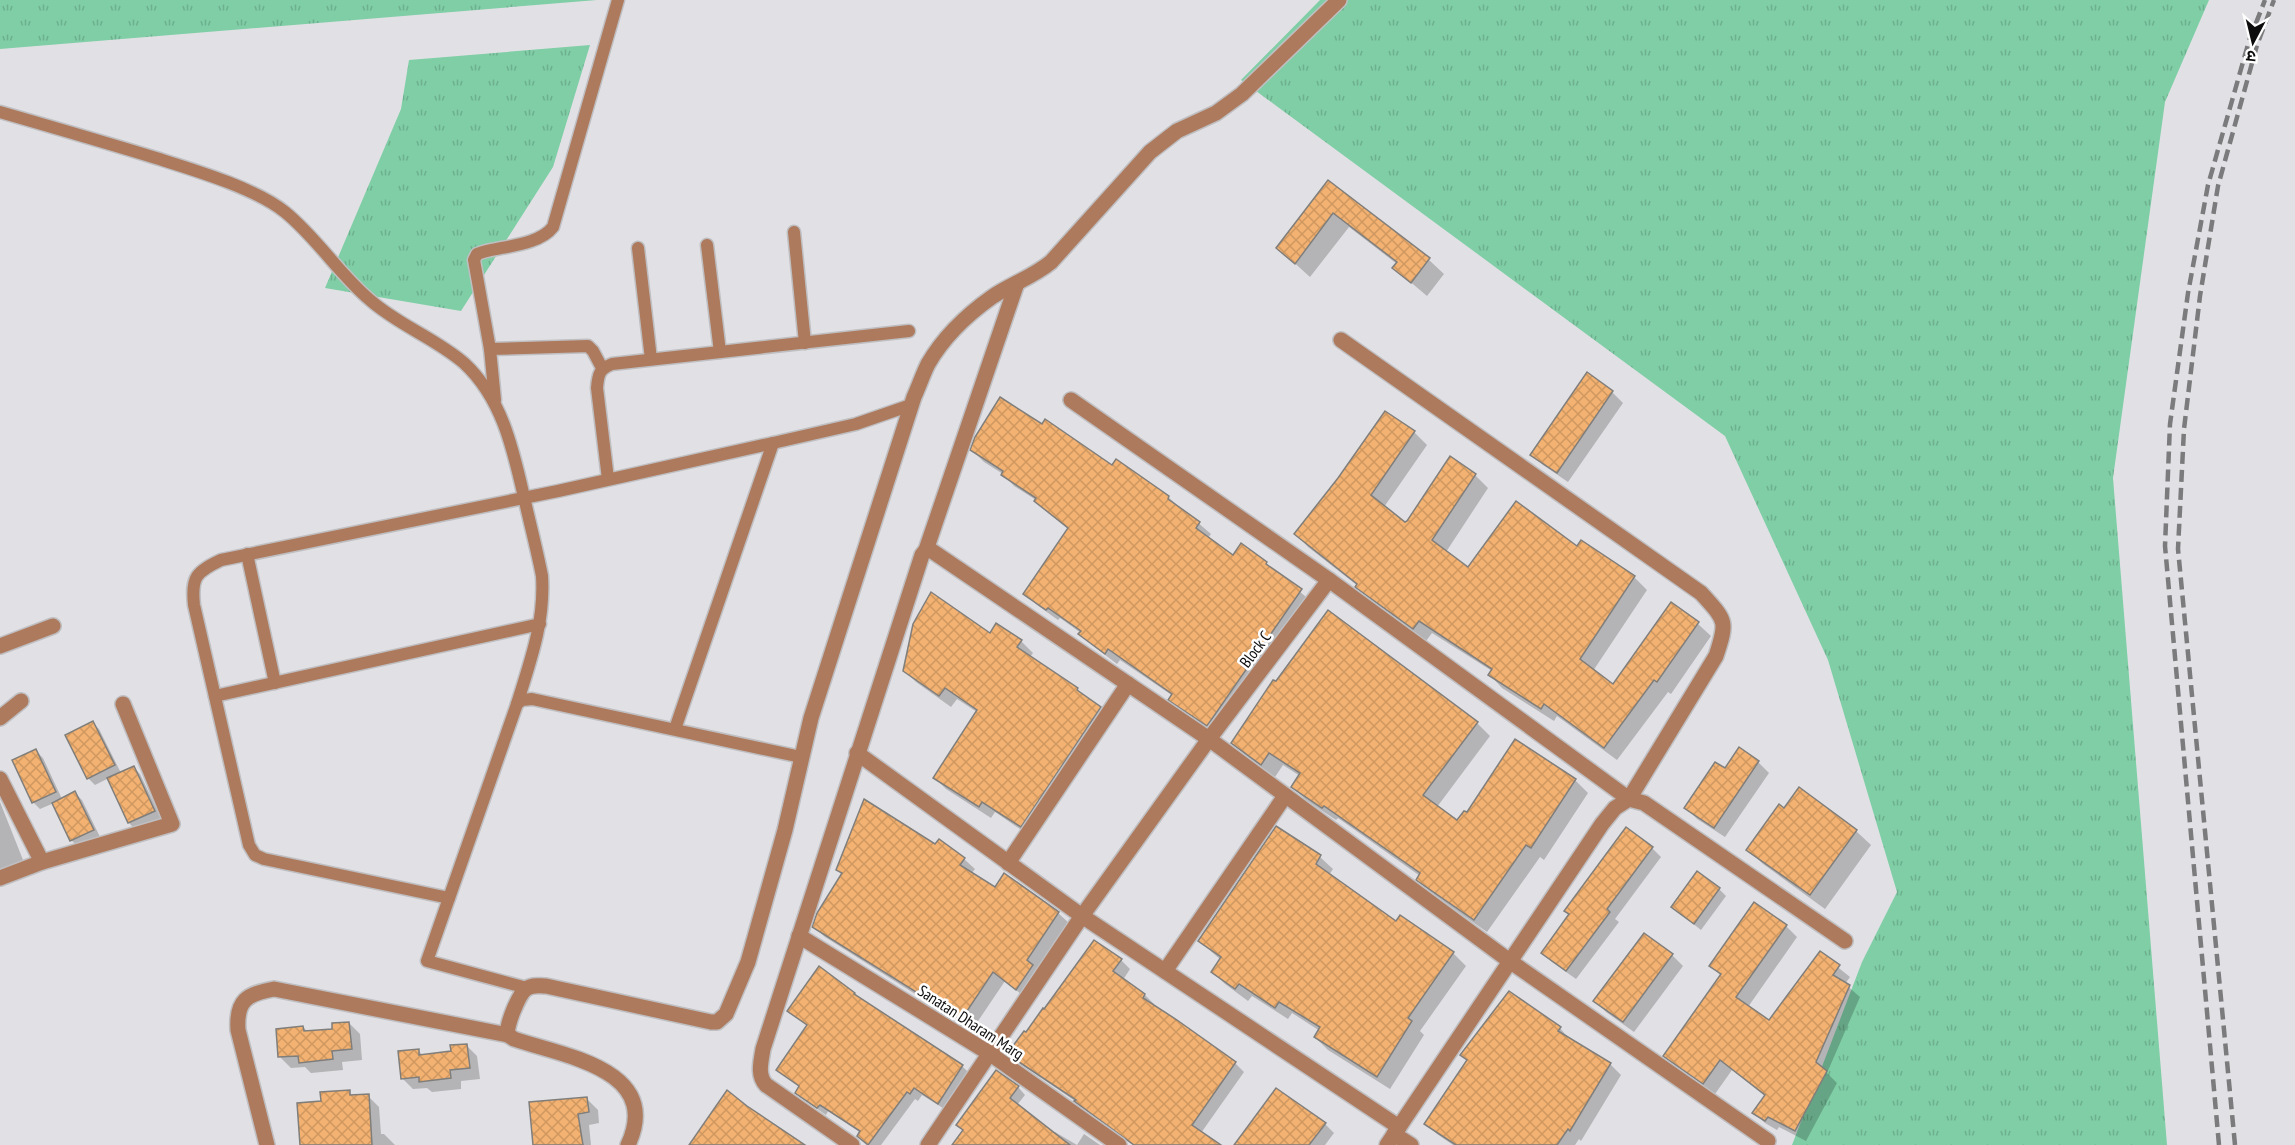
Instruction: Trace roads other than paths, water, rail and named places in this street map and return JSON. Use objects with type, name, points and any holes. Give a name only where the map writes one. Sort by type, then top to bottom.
[{"type":"street","points":[[508,1035],[506,1030],[508,1024],[522,993],[534,985],[711,1022],[722,1019],[736,993],[748,962],[785,830],[811,718],[912,405],[928,364],[952,333],[991,298],[1039,272],[1051,262],[1150,152],[1177,131],[1216,113],[1242,94],[1339,0]]},
{"type":"street","points":[[852,1145],[761,1080],[763,1049],[922,555],[926,550],[1017,283]]},
{"type":"street","points":[[1341,340],[1701,593],[1721,616],[1724,631],[1716,656],[1629,799],[1615,808],[1602,824],[1393,1135]]},
{"type":"street","points":[[1071,400],[1329,580],[1629,799],[1644,803],[1845,941]]},
{"type":"street","points":[[926,550],[932,551],[1209,739],[1511,962],[1768,1141]]},
{"type":"street","name":"Block C","points":[[928,1145],[1082,916],[1209,739],[1329,580]]},
{"type":"street","points":[[0,646],[53,626]]},
{"type":"street","points":[[1008,863],[1128,684]]},
{"type":"street","points":[[0,718],[21,702]]},
{"type":"street","points":[[0,878],[42,862],[172,824],[123,704]]},
{"type":"street","points":[[857,753],[1082,916],[1165,971],[1393,1135],[1411,1145]]},
{"type":"street","points":[[0,779],[42,862]]},
{"type":"street","points":[[1165,971],[1285,796]]},
{"type":"street","name":"Sanatan Dharam Marg","points":[[799,936],[989,1053],[1119,1145]]},
{"type":"street","points":[[267,1145],[238,1030],[237,1014],[244,999],[256,992],[274,989],[508,1035],[514,1039],[586,1062],[616,1077],[626,1088],[636,1109],[635,1127],[628,1145]]},
{"type":"lane","points":[[495,404],[490,349],[474,260],[477,254],[539,238],[548,234],[553,226],[618,0]]},
{"type":"lane","points":[[0,112],[187,168],[266,200],[284,211],[299,225],[349,282],[370,300],[463,363],[480,381],[495,404],[516,459],[543,576],[544,594],[540,624],[517,704],[448,898],[428,962],[527,988]]},
{"type":"lane","points":[[794,232],[805,343]]},
{"type":"lane","points":[[707,245],[720,352]]},
{"type":"lane","points":[[638,248],[651,359]]},
{"type":"lane","points":[[608,479],[597,388],[598,376],[602,368],[612,363],[909,331]]},
{"type":"lane","points":[[490,349],[588,346],[602,368]]},
{"type":"lane","points":[[448,898],[264,859],[255,855],[249,845],[192,590],[195,576],[204,568],[221,560],[524,498],[856,424],[912,405]]},
{"type":"lane","points":[[675,729],[773,442]]},
{"type":"lane","points":[[247,554],[275,683]]},
{"type":"lane","points":[[215,696],[540,624]]},
{"type":"lane","points":[[517,704],[522,700],[532,699],[801,757]]},
{"type":"railway","points":[[2219,1145],[2165,546],[2170,424],[2188,293],[2208,185],[2249,41],[2265,0]]},
{"type":"railway","points":[[2235,1145],[2178,549],[2184,429],[2200,296],[2218,186],[2257,45],[2274,0]]}]
